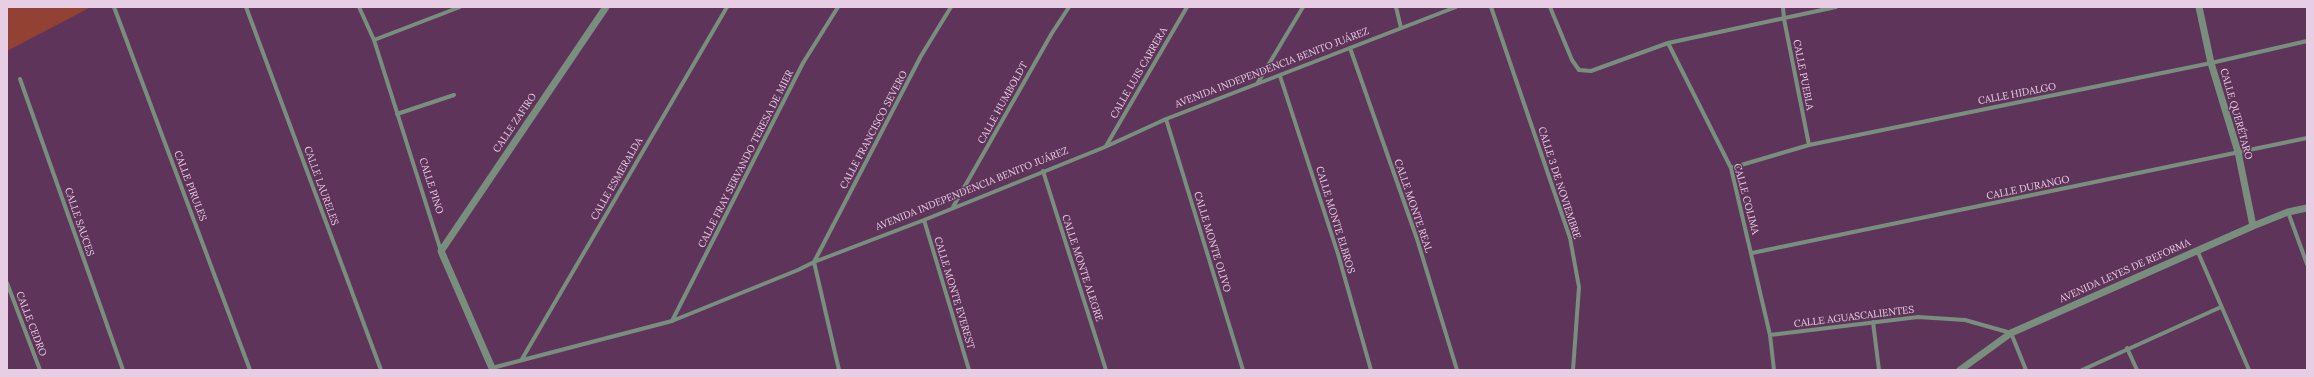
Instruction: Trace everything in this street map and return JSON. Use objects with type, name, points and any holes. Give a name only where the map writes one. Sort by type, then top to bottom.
[{"type":"street","name":"CALLE PIRULES","points":[[114,7],[250,370]]},
{"type":"street","name":"CALLE LAURELES","points":[[246,7],[380,370]]},
{"type":"street","name":"CALLE PINO","points":[[359,7],[374,40],[441,251],[493,369]]},
{"type":"street","points":[[374,40],[460,7]]},
{"type":"street","name":"CALLE ZAFIRO","points":[[441,251],[606,7]]},
{"type":"street","name":"CALLE ESMERALDA","points":[[522,359],[727,7]]},
{"type":"street","name":"CALLE FRAY SERVANDO TERESA DE MIER","points":[[672,321],[803,63],[838,7]]},
{"type":"street","name":"CALLE FRANCISCO SEVERO","points":[[814,262],[921,56],[951,7]]},
{"type":"street","name":"CALLE HUMBOLDT","points":[[954,207],[1052,33],[1069,7]]},
{"type":"street","name":"CALLE LUIS CARRERA","points":[[1105,146],[1187,7]]},
{"type":"street","points":[[1257,84],[1303,7]]},
{"type":"street","points":[[1396,7],[1401,28]]},
{"type":"street","name":"AVENIDA INDEPENDENCIA BENITO JUÁREZ","points":[[493,369],[522,359],[672,321],[798,270],[814,262],[924,220],[1105,146],[1166,119],[1456,7]]},
{"type":"street","name":"CALLE 3 DE NOVIEMBRE","points":[[1491,7],[1570,238],[1579,287],[1573,370]]},
{"type":"street","points":[[1550,7],[1572,60],[1579,70],[1591,71],[1668,43],[1836,7]]},
{"type":"street","name":"CALLE PUEBLA","points":[[1783,7],[1784,19],[1809,145]]},
{"type":"street","name":"CALLE QUERÉTARO","points":[[2199,7],[2211,63],[2238,152],[2253,226]]},
{"type":"street","name":"CALLE HIDALGO","points":[[1731,168],[1809,145],[2211,63],[2307,41]]},
{"type":"street","name":"CALLE COLIMA","points":[[1668,43],[1731,168],[1770,335],[1774,370]]},
{"type":"street","name":"CALLE MONTE REAL","points":[[1350,48],[1417,239],[1457,370]]},
{"type":"street","name":"CALLE MONTE ELBROS","points":[[1280,76],[1335,246],[1371,370]]},
{"type":"street","name":"CALLE SAUCES","points":[[20,79],[123,370]]},
{"type":"street","points":[[397,114],[454,95]]},
{"type":"street","name":"CALLE MONTE OLIVO","points":[[1166,119],[1243,370]]},
{"type":"street","name":"CALLE DURANGO","points":[[1752,253],[2307,138]]},
{"type":"street","name":"CALLE MONTE ALEGRE","points":[[1043,171],[1106,370]]},
{"type":"street","name":"AVENIDA LEYES DE REFORMA","points":[[1960,370],[2011,333],[2253,226],[2288,212],[2307,208]]},
{"type":"street","points":[[2288,212],[2307,264]]},
{"type":"street","name":"CALLE MONTE EVEREST","points":[[924,220],[969,370]]},
{"type":"street","points":[[2197,250],[2248,370]]},
{"type":"street","points":[[814,262],[839,370]]},
{"type":"street","name":"CALLE CEDRO","points":[[7,283],[40,370]]},
{"type":"street","points":[[2082,370],[2127,348],[2221,307]]},
{"type":"street","name":"CALLE AGUASCALIENTES","points":[[1770,335],[1918,317],[1965,320],[2011,333]]},
{"type":"street","points":[[1873,322],[1879,370]]},
{"type":"street","points":[[2011,333],[2026,370]]},
{"type":"street","points":[[2127,348],[2137,370]]},
{"type":"shaded area","points":[[7,7],[91,7],[7,51]]}]
